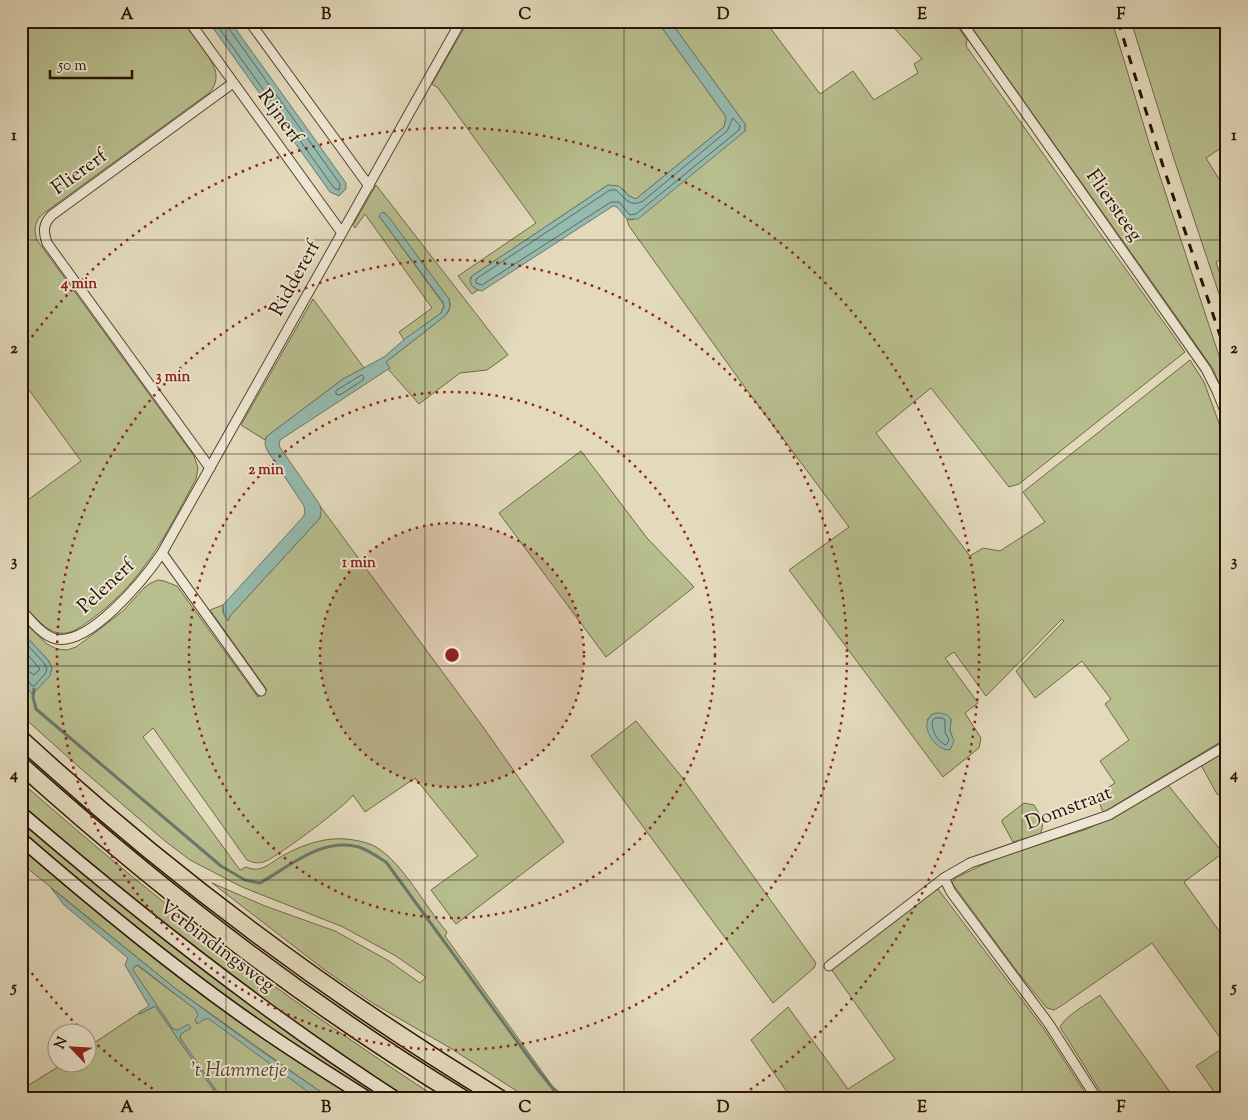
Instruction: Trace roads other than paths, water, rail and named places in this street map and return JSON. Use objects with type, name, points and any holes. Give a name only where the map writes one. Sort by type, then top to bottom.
[{"type":"highway","points":[[21,739],[152,853],[266,942],[433,1058],[501,1099]]},
{"type":"highway","points":[[21,766],[142,869],[265,964],[330,1012],[464,1099]]},
{"type":"main road","name":"Verbindingsweg","points":[[21,813],[126,902],[225,978],[313,1042],[397,1099]]},
{"type":"main road","name":"Verbindingsweg","points":[[21,839],[130,930],[212,993],[278,1040],[369,1099]]},
{"type":"street","name":"Rijnerf","points":[[189,21],[342,233]]},
{"type":"street","name":"Rijnerf","points":[[249,21],[369,186]]},
{"type":"street","name":"Riddererf","points":[[162,553],[461,21]]},
{"type":"street","name":"Fliersteeg","points":[[961,21],[1206,369],[1218,391],[1227,416]]},
{"type":"street","name":"Fliererf","points":[[210,468],[47,243],[44,228],[47,220],[52,215],[233,83]]},
{"type":"street","name":"Pelenerf","points":[[21,610],[47,636],[60,640],[72,639],[112,612],[137,586],[162,553]]},
{"type":"street","points":[[162,553],[261,691]]},
{"type":"street","name":"Domstraat","points":[[829,966],[944,878],[970,863],[1108,815],[1227,745]]},
{"type":"street","points":[[944,878],[951,892],[1049,1024],[1097,1099]]},
{"type":"water","points":[[208,21],[230,21],[346,183],[346,189],[339,196],[330,192]]},
{"type":"water","points":[[657,21],[670,21],[745,124],[745,131],[638,219],[627,219],[617,207],[613,206],[482,291],[472,286],[470,281],[472,276],[608,185],[619,186],[629,196],[636,199],[724,127],[726,118],[724,114]]},
{"type":"water","points":[[382,212],[388,216],[449,299],[450,307],[446,315],[386,362],[390,368],[280,440],[279,446],[320,505],[320,518],[230,616],[228,621],[224,615],[223,605],[305,513],[304,506],[267,450],[265,444],[266,437],[343,379],[384,357],[406,338],[441,313],[444,307],[443,302],[379,216]]},
{"type":"water","points":[[21,631],[48,660],[52,668],[50,676],[34,693],[31,693],[21,678]]},
{"type":"water","points":[[935,713],[944,714],[951,719],[950,731],[954,741],[950,750],[938,746],[929,735],[927,722]]},
{"type":"water","points":[[51,888],[176,989],[331,1099],[318,1099],[209,1019],[205,1019],[197,1024],[195,1020],[198,1015],[196,1010],[138,965],[134,967],[133,970],[173,1029],[178,1030],[188,1024],[191,1028],[181,1034],[180,1038],[222,1099],[220,1099],[155,1006],[140,1014],[139,1012],[149,1006],[125,965],[128,958],[64,905]]},
{"type":"waterway","points":[[34,689],[33,697],[36,709],[221,866],[245,880],[260,883],[307,855],[332,846],[359,847],[386,862],[538,1070],[563,1099]]},
{"type":"railway","points":[[1118,21],[1163,166],[1227,356]]},
{"type":"park label","name":"'t Hammetje","points":[[239,1071]]}]
